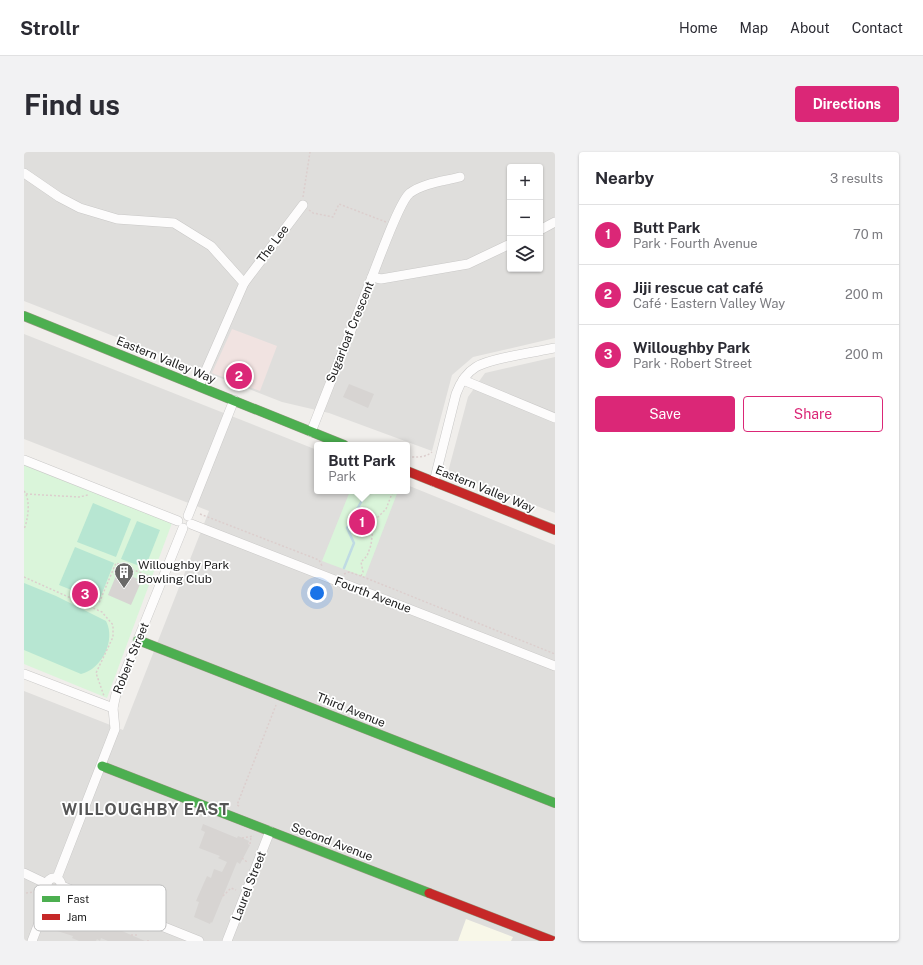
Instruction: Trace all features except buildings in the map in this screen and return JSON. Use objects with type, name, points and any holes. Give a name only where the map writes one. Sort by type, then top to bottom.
[{"type":"street","points":[[24,173],[59,197],[80,208],[117,219],[174,223],[211,246],[244,283]]},
{"type":"street","points":[[372,277],[396,218],[409,193],[428,185],[460,178]]},
{"type":"street","name":"The Lee","points":[[199,386],[244,283],[302,205]]},
{"type":"street","points":[[543,228],[555,222]]},
{"type":"street","name":"Sugarloaf Crescent","points":[[311,432],[372,277],[381,279],[468,264],[507,245]]},
{"type":"street","name":"Eastern Valley Way","points":[[24,316],[336,442]]},
{"type":"street","points":[[434,482],[456,394],[463,380],[478,366],[555,348]]},
{"type":"street","points":[[463,380],[555,418]]},
{"type":"street","points":[[24,460],[95,488],[187,529],[234,400]]},
{"type":"street","name":"Eastern Valley Way","points":[[410,472],[555,530]]},
{"type":"street","name":"Fourth Avenue","points":[[190,520],[555,666]]},
{"type":"street","name":"Robert Street","points":[[57,878],[102,766],[115,729],[114,708],[116,694],[162,581],[180,525]]},
{"type":"street","name":"Third Avenue","points":[[138,640],[555,803]]},
{"type":"street","points":[[24,674],[114,708]]},
{"type":"street","name":"Second Avenue","points":[[102,766],[553,941]]},
{"type":"street","name":"Laurel Street","points":[[227,941],[270,830]]},
{"type":"street","points":[[24,873],[45,885]]},
{"type":"street","points":[[50,885],[52,878],[57,878],[60,881],[61,885]]},
{"type":"street","points":[[166,928],[199,941]]},
{"type":"street","points":[[32,941],[35,931]]},
{"type":"path","points":[[310,152],[302,205],[312,213],[333,217],[339,204],[376,218]]},
{"type":"path","points":[[410,457],[419,458],[428,456],[434,451]]},
{"type":"path","points":[[26,494],[79,497],[88,495],[95,488]]},
{"type":"path","points":[[24,491],[26,494],[28,516],[24,529]]},
{"type":"path","points":[[361,576],[363,572],[361,562],[366,556],[371,545],[374,521],[386,509],[392,494]]},
{"type":"path","points":[[200,514],[319,560],[322,566]]},
{"type":"path","points":[[86,605],[93,600],[100,603],[116,563],[162,581]]},
{"type":"path","points":[[344,574],[348,572],[361,576],[555,654]]},
{"type":"path","points":[[24,577],[102,612],[113,626],[113,637],[96,673],[104,698]]},
{"type":"path","points":[[240,806],[237,805],[280,695]]},
{"type":"path","points":[[250,844],[251,837],[253,837],[254,834]]},
{"type":"path","points":[[242,838],[251,837]]},
{"type":"path","points":[[242,858],[246,862]]},
{"type":"path","points":[[223,896],[231,888],[236,890]]},
{"type":"path","points":[[26,893],[34,892]]},
{"type":"path","points":[[131,935],[139,935]]},
{"type":"shaded area","points":[[24,152],[555,152],[555,338],[473,357],[452,375],[432,451],[329,413],[282,402],[24,301]]},
{"type":"shaded area","points":[[232,329],[277,346],[260,391],[212,373]]},
{"type":"shaded area","points":[[24,334],[314,449],[314,494],[410,494],[410,486],[555,545],[555,941],[24,941],[24,691],[123,730],[209,511],[24,439]]},
{"type":"shaded area","points":[[555,357],[555,513],[448,472],[468,397],[485,373]]},
{"type":"shaded area","points":[[466,919],[513,937],[511,941],[458,941]]},
{"type":"green space","points":[[24,465],[172,523],[107,698],[24,664]]},
{"type":"green space","points":[[349,494],[397,494],[365,577],[322,561]]},
{"type":"green space","points":[[93,503],[131,519],[116,557],[77,542]]},
{"type":"green space","points":[[137,521],[160,530],[145,568],[121,559]]},
{"type":"green space","points":[[75,547],[114,563],[99,601],[59,585]]},
{"type":"green space","points":[[24,583],[56,596],[106,621],[109,629],[108,645],[101,660],[89,671],[81,674],[24,650]]},
{"type":"waterway","points":[[344,568],[354,543],[347,528],[365,494]]},
{"type":"traffic: fast","points":[[24,316],[337,442]]},
{"type":"traffic: fast","points":[[138,640],[555,803]]},
{"type":"traffic: fast","points":[[102,766],[429,893]]},
{"type":"traffic: jam","points":[[410,472],[555,530]]},
{"type":"traffic: jam","points":[[429,893],[553,941]]},
{"type":"place","name":"Jiji rescue cat café","points":[[239,376]]},
{"type":"place","name":"Butt Park","points":[[362,522]]},
{"type":"place","name":"Willoughby Park Bowling Club","points":[[124,589]]},
{"type":"place","name":"Willoughby Park","points":[[85,594]]},
{"type":"district","name":"WILLOUGHBY EAST","points":[[146,809]]}]
